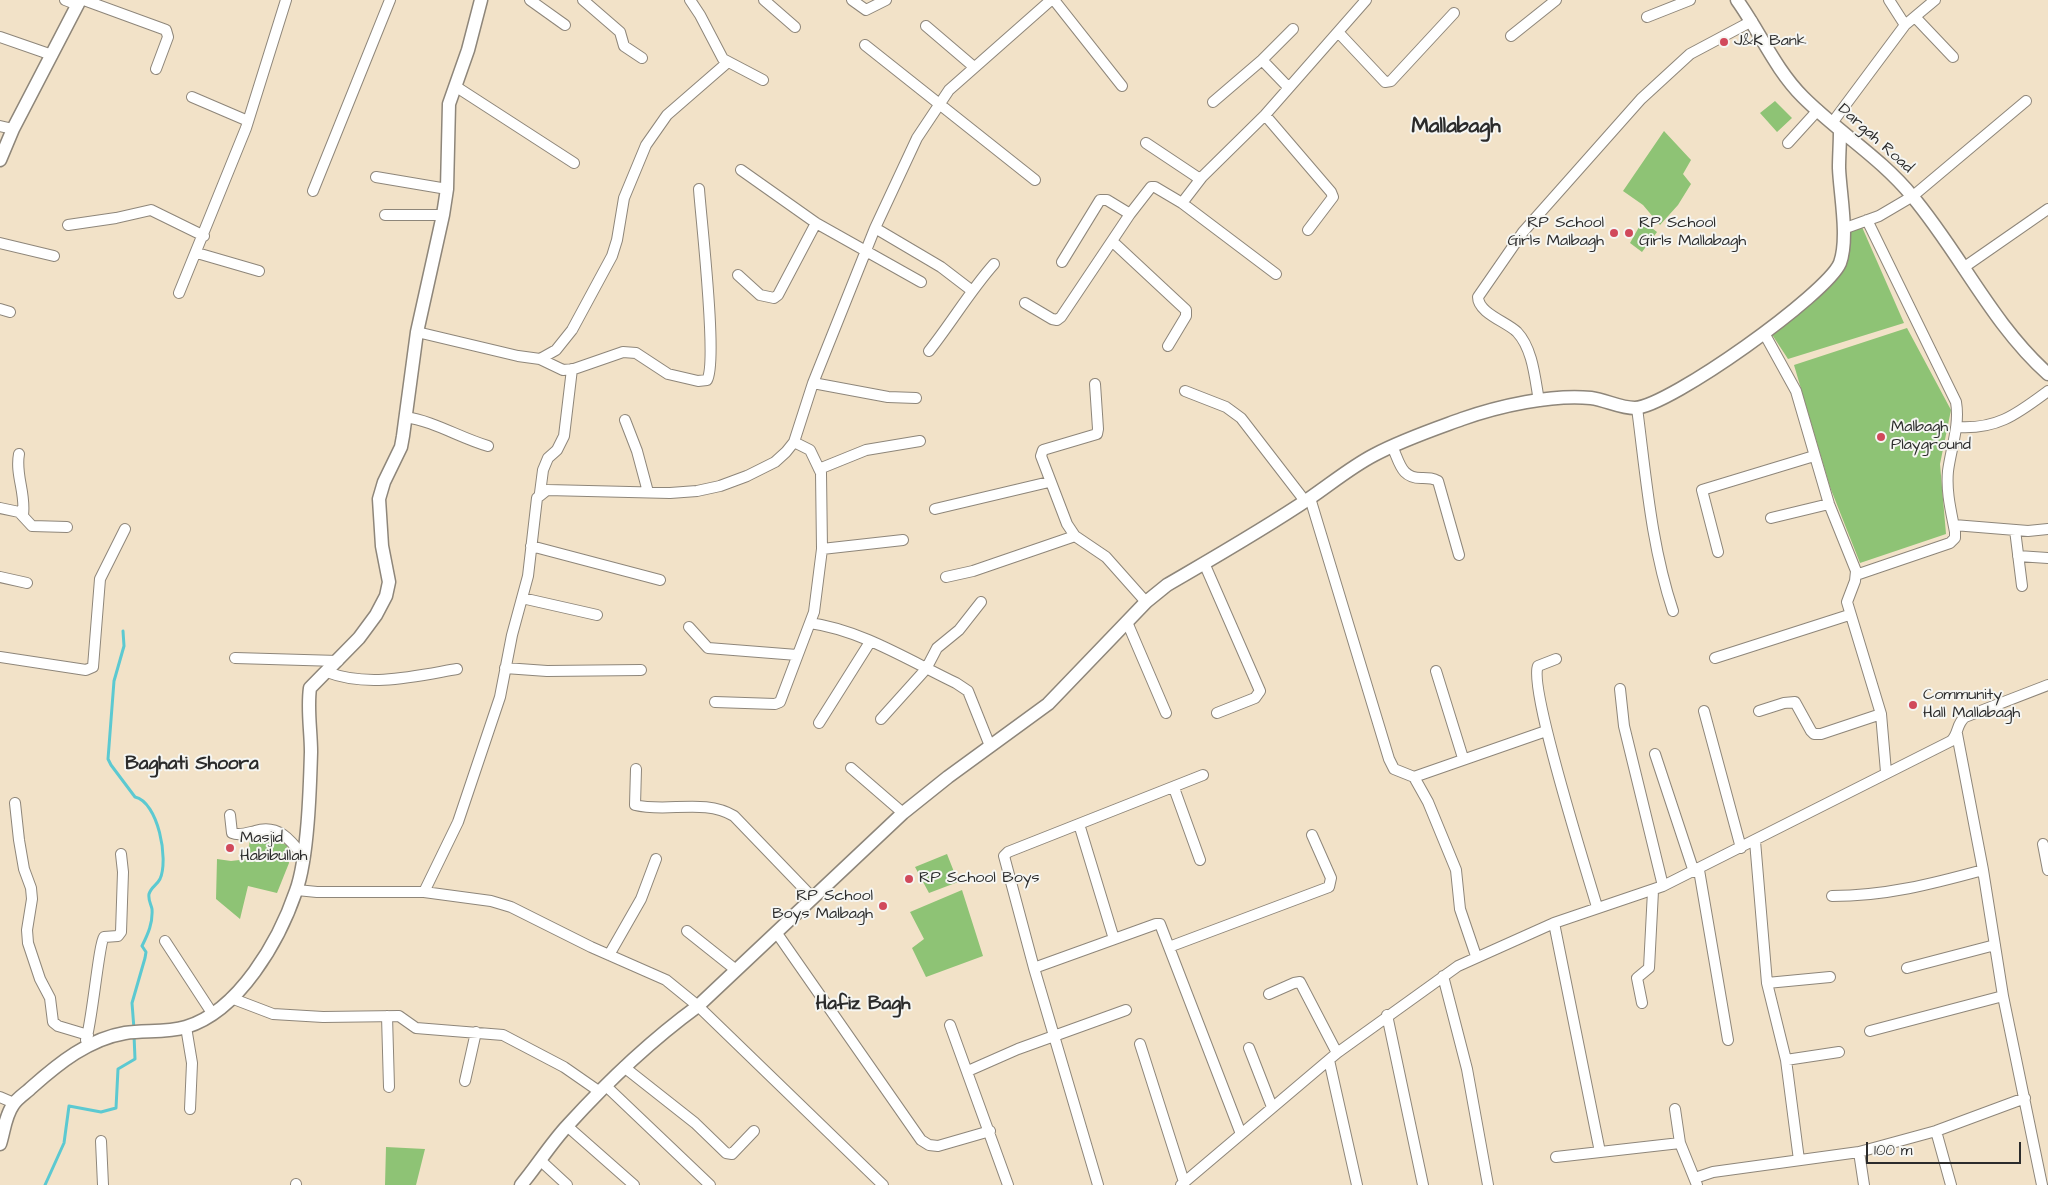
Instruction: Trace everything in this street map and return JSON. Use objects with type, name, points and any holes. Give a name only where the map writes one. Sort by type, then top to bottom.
[{"type":"street","points":[[179,293],[204,236],[248,121],[286,0]]},
{"type":"street","points":[[313,191],[390,0]]},
{"type":"street","points":[[0,1144],[9,1112],[14,1103],[86,1042],[134,1033],[186,1027],[212,1013],[231,998],[270,950],[297,890],[303,856],[311,753],[309,695],[314,681],[338,661],[376,615],[386,596],[389,582],[382,546],[379,499],[384,482],[401,447],[417,332],[443,216],[449,104],[468,50],[481,0]]},
{"type":"street","points":[[530,0],[565,25]]},
{"type":"street","points":[[583,0],[620,32],[624,46],[642,58]]},
{"type":"street","points":[[690,0],[720,55],[728,62],[763,80]]},
{"type":"street","points":[[764,0],[795,27]]},
{"type":"street","points":[[852,0],[866,10],[886,0]]},
{"type":"street","points":[[540,494],[547,490],[688,492],[720,486],[775,462],[794,442],[813,383],[875,228],[917,138],[949,90],[1052,0],[1122,86]]},
{"type":"street","points":[[1182,203],[1200,180],[1265,115],[1366,0]]},
{"type":"street","points":[[1511,36],[1556,0]]},
{"type":"street","points":[[1647,17],[1690,0]]},
{"type":"street","name":"Dargah Road","points":[[1737,0],[1752,21],[1782,72],[1818,110],[1836,127],[1875,157],[1913,196],[1963,268],[2022,347],[2048,374]]},
{"type":"street","points":[[1889,0],[1905,25]]},
{"type":"street","points":[[521,1185],[567,1126],[624,1067],[664,1031],[698,1006],[903,813],[1048,704],[1146,602],[1167,585],[1308,500],[1350,469],[1392,446],[1466,418],[1539,401],[1571,397],[1594,398],[1622,407],[1637,408],[1684,388],[1764,333],[1826,280],[1839,264],[1842,253],[1843,229],[1836,127],[1905,25],[1935,0]]},
{"type":"street","points":[[0,160],[13,129],[52,55],[77,1],[166,30],[168,37],[156,70]]},
{"type":"street","points":[[1338,32],[1386,82],[1391,81],[1454,13]]},
{"type":"street","points":[[1914,17],[1953,57]]},
{"type":"street","points":[[1539,401],[1534,371],[1524,342],[1516,331],[1480,306],[1478,297],[1523,232],[1641,99],[1690,54],[1752,21]]},
{"type":"street","points":[[926,26],[974,67]]},
{"type":"street","points":[[1213,102],[1262,60],[1293,29]]},
{"type":"street","points":[[0,37],[52,55]]},
{"type":"street","points":[[866,45],[1035,180]]},
{"type":"street","points":[[1262,60],[1288,87]]},
{"type":"street","points":[[540,359],[556,350],[572,330],[612,256],[617,240],[624,198],[646,145],[667,115],[728,62]]},
{"type":"street","points":[[455,86],[574,163]]},
{"type":"street","points":[[192,97],[248,121]]},
{"type":"street","points":[[1843,229],[1895,208],[1913,196],[2026,101]]},
{"type":"street","points":[[1788,144],[1818,110]]},
{"type":"street","points":[[1265,115],[1332,192],[1332,201],[1308,230]]},
{"type":"street","points":[[0,126],[13,129]]},
{"type":"street","points":[[1146,143],[1200,180]]},
{"type":"street","points":[[741,170],[816,223],[921,282]]},
{"type":"street","points":[[376,177],[446,188]]},
{"type":"street","points":[[1024,303],[1057,320],[1113,242],[1130,214],[1151,187],[1156,187],[1182,203],[1276,274]]},
{"type":"street","points":[[417,332],[518,356],[540,359],[562,370],[572,369],[623,352],[636,353],[668,374],[698,381],[707,380],[711,367],[709,309],[699,189]]},
{"type":"street","points":[[1062,262],[1100,200],[1107,200],[1130,214]]},
{"type":"street","points":[[1963,268],[2048,209]]},
{"type":"street","points":[[68,225],[116,218],[151,210],[204,236]]},
{"type":"street","points":[[385,215],[443,216]]},
{"type":"street","points":[[1856,574],[1950,544],[1955,538],[1949,503],[1948,473],[1957,411],[1952,393],[1867,220]]},
{"type":"street","points":[[738,276],[760,295],[774,298],[778,295],[816,223]]},
{"type":"street","points":[[875,228],[941,267],[972,290]]},
{"type":"street","points":[[1113,242],[1186,310],[1186,316],[1168,346]]},
{"type":"street","points":[[0,244],[54,256]]},
{"type":"street","points":[[197,253],[259,271]]},
{"type":"street","points":[[929,351],[957,316],[968,300],[972,290],[994,264]]},
{"type":"street","points":[[1764,333],[1796,391],[1814,456],[1856,574],[1848,596],[1849,615],[1881,714],[1886,772]]},
{"type":"street","points":[[424,892],[468,797],[500,697],[522,598],[543,470],[548,458],[556,450],[564,436],[572,369]]},
{"type":"street","points":[[813,383],[888,398],[916,398]]},
{"type":"street","points":[[1095,384],[1098,432],[1093,436],[1043,450],[1041,456],[1050,482],[1075,536],[1106,557],[1146,602]]},
{"type":"street","points":[[1956,427],[1974,428],[1999,422],[2014,416],[2048,391]]},
{"type":"street","points":[[1185,392],[1226,407],[1240,418],[1308,500],[1389,759],[1394,768],[1414,776],[1428,802],[1456,870],[1460,909],[1476,956]]},
{"type":"street","points":[[1637,408],[1654,538],[1661,575],[1673,611]]},
{"type":"street","points":[[405,417],[426,421],[466,440],[488,446]]},
{"type":"street","points":[[624,420],[637,451],[648,492]]},
{"type":"street","points":[[819,469],[866,450],[920,441]]},
{"type":"street","points":[[715,702],[775,704],[780,702],[796,655],[810,623],[822,549],[819,469],[810,450],[794,442]]},
{"type":"street","points":[[1392,446],[1406,475],[1411,478],[1430,478],[1438,481],[1459,555]]},
{"type":"street","points":[[19,454],[17,466],[23,494],[23,514],[32,526],[67,527]]},
{"type":"street","points":[[1718,552],[1702,490],[1814,456]]},
{"type":"street","points":[[935,509],[1050,482]]},
{"type":"street","points":[[1771,518],[1830,504]]},
{"type":"street","points":[[0,508],[23,514]]},
{"type":"street","points":[[1954,525],[2028,531],[2048,529]]},
{"type":"street","points":[[0,657],[86,670],[93,667],[100,579],[125,529]]},
{"type":"street","points":[[2015,530],[2022,586]]},
{"type":"street","points":[[946,577],[973,571],[1075,536]]},
{"type":"street","points":[[822,549],[903,540]]},
{"type":"street","points":[[531,546],[660,580]]},
{"type":"street","points":[[2018,556],[2048,558]]},
{"type":"street","points":[[1204,563],[1260,691],[1255,698],[1217,713]]},
{"type":"street","points":[[0,577],[27,583]]},
{"type":"street","points":[[522,598],[597,616]]},
{"type":"street","points":[[881,719],[926,669],[937,648],[959,630],[981,602]]},
{"type":"street","points":[[1716,658],[1849,615]]},
{"type":"street","points":[[1127,622],[1166,713]]},
{"type":"street","points":[[810,623],[828,626],[870,642],[968,691],[990,746]]},
{"type":"street","points":[[689,627],[708,648],[796,655]]},
{"type":"street","points":[[819,723],[870,642]]},
{"type":"street","points":[[234,658],[338,661]]},
{"type":"street","points":[[1556,659],[1538,666],[1536,672],[1546,731],[1597,907]]},
{"type":"street","points":[[505,668],[547,671],[641,670]]},
{"type":"street","points":[[327,672],[352,678],[385,679],[457,669]]},
{"type":"street","points":[[1436,671],[1463,758]]},
{"type":"street","points":[[2042,1185],[2003,996],[1983,870],[1957,734],[1959,724],[1965,717],[2048,685]]},
{"type":"street","points":[[1620,689],[1624,726],[1664,886]]},
{"type":"street","points":[[1759,711],[1791,701],[1795,702],[1814,734],[1821,734],[1881,714]]},
{"type":"street","points":[[1704,711],[1741,848]]},
{"type":"street","points":[[1414,776],[1546,731]]},
{"type":"street","points":[[1140,1044],[1183,1184],[1333,1056],[1443,976],[1476,956],[1597,907],[1653,891],[1697,871],[1886,772],[1951,741],[1957,734]]},
{"type":"street","points":[[1655,754],[1697,871],[1728,1040]]},
{"type":"street","points":[[851,768],[903,813]]},
{"type":"street","points":[[636,769],[635,805],[696,807],[724,811],[734,816],[812,897]]},
{"type":"street","points":[[1098,1185],[1034,968],[1004,856],[1008,852],[1203,775]]},
{"type":"street","points":[[1174,788],[1200,860]]},
{"type":"street","points":[[15,803],[24,869],[31,888],[32,899],[27,930],[30,952],[50,998],[53,1022],[86,1042]]},
{"type":"street","points":[[230,815],[232,834],[242,834],[260,829],[274,830],[291,840],[303,856]]},
{"type":"street","points":[[1079,824],[1114,939]]},
{"type":"street","points":[[1169,947],[1330,887],[1331,878],[1312,835]]},
{"type":"street","points":[[1755,841],[1768,983],[1786,1060],[1799,1160]]},
{"type":"street","points":[[2043,844],[2048,870]]},
{"type":"street","points":[[86,1042],[98,979],[100,943],[104,937],[118,936],[121,932],[123,872],[121,854]]},
{"type":"street","points":[[609,955],[637,906],[656,859]]},
{"type":"street","points":[[1832,896],[1875,894],[1915,888],[1983,870]]},
{"type":"street","points":[[297,890],[317,892],[424,892],[491,902],[511,907],[609,955],[666,980],[698,1006],[883,1185]]},
{"type":"street","points":[[1642,1003],[1637,978],[1649,965],[1653,891]]},
{"type":"street","points":[[1554,923],[1600,1152]]},
{"type":"street","points":[[1034,968],[1156,924],[1162,927],[1240,1134]]},
{"type":"street","points":[[687,931],[736,970]]},
{"type":"street","points":[[776,932],[921,1140],[929,1145],[938,1146],[990,1131]]},
{"type":"street","points":[[165,941],[212,1013]]},
{"type":"street","points":[[1907,968],[1995,945]]},
{"type":"street","points":[[1443,976],[1468,1078],[1488,1185]]},
{"type":"street","points":[[1768,983],[1830,977]]},
{"type":"street","points":[[1269,994],[1294,982],[1300,982],[1333,1056],[1357,1185]]},
{"type":"street","points":[[1870,1030],[2003,996]]},
{"type":"street","points":[[231,998],[273,1014],[323,1017],[387,1016],[405,1018],[416,1028],[502,1035],[522,1043],[603,1089],[710,1185]]},
{"type":"street","points":[[968,1071],[1126,1010]]},
{"type":"street","points":[[1388,1015],[1422,1185]]},
{"type":"street","points":[[387,1016],[389,1087]]},
{"type":"street","points":[[950,1025],[1008,1185]]},
{"type":"street","points":[[186,1027],[192,1063],[190,1109]]},
{"type":"street","points":[[465,1082],[476,1032]]},
{"type":"street","points":[[1249,1048],[1272,1107]]},
{"type":"street","points":[[1786,1060],[1839,1052]]},
{"type":"street","points":[[624,1067],[695,1123],[726,1153],[732,1154],[754,1131]]},
{"type":"street","points":[[0,1097],[14,1103]]},
{"type":"street","points":[[1675,1109],[1680,1143],[1696,1181],[1713,1172],[1859,1152],[1936,1131],[2025,1098]]},
{"type":"street","points":[[567,1126],[634,1185]]},
{"type":"street","points":[[1936,1131],[1951,1185]]},
{"type":"street","points":[[101,1141],[103,1185]]},
{"type":"street","points":[[1556,1157],[1680,1143]]},
{"type":"street","points":[[1859,1152],[1864,1185]]},
{"type":"street","points":[[541,1161],[567,1185]]},
{"type":"green space","points":[[1775,101],[1792,118],[1777,132],[1760,113]]},
{"type":"green space","points":[[1664,131],[1691,160],[1683,174],[1691,184],[1678,205],[1660,225],[1643,205],[1623,191]]},
{"type":"green space","points":[[1640,219],[1657,232],[1642,252],[1630,243],[1639,227]]},
{"type":"green space","points":[[1862,227],[1904,323],[1788,359],[1771,333],[1833,280],[1848,232]]},
{"type":"green space","name":"Malbagh Playground","points":[[1907,328],[1951,410],[1940,464],[1946,534],[1860,563],[1830,487],[1794,365]]},
{"type":"green space","points":[[258,835],[287,845],[289,863],[277,893],[248,886],[240,919],[216,899],[217,859],[231,861],[248,859],[250,836]]},
{"type":"green space","points":[[947,854],[958,882],[929,893],[915,867]]},
{"type":"green space","points":[[962,890],[983,956],[926,977],[912,948],[924,939],[910,912]]},
{"type":"green space","points":[[386,1147],[425,1149],[416,1185],[385,1185]]},
{"type":"waterway","points":[[123,631],[124,646],[114,681],[108,759],[135,797],[143,801],[150,809],[160,832],[163,858],[160,879],[149,894],[152,919],[142,946],[146,952],[145,958],[132,1003],[134,1029]]},
{"type":"waterway","points":[[45,1185],[64,1143],[69,1106],[101,1112],[116,1108],[118,1069],[135,1059],[134,1035]]},
{"type":"place","name":"J&K Bank","points":[[1724,42]]},
{"type":"place","name":"RP School Girls Malbagh","points":[[1614,233]]},
{"type":"place","name":"RP School Girls Mallabagh","points":[[1629,233]]},
{"type":"place","name":"Malbagh Playground","points":[[1881,437]]},
{"type":"place","name":"Community Hall Mallabagh","points":[[1913,705]]},
{"type":"place","name":"Masjid Habibullah","points":[[230,848]]},
{"type":"place","name":"RP School Boys","points":[[909,879]]},
{"type":"place","name":"RP School Boys Malbagh","points":[[883,906]]},
{"type":"district","name":"Mallabagh","points":[[1456,128]]},
{"type":"district","name":"Baghati Shoora","points":[[192,765]]},
{"type":"district","name":"Hafiz Bagh","points":[[863,1005]]}]
